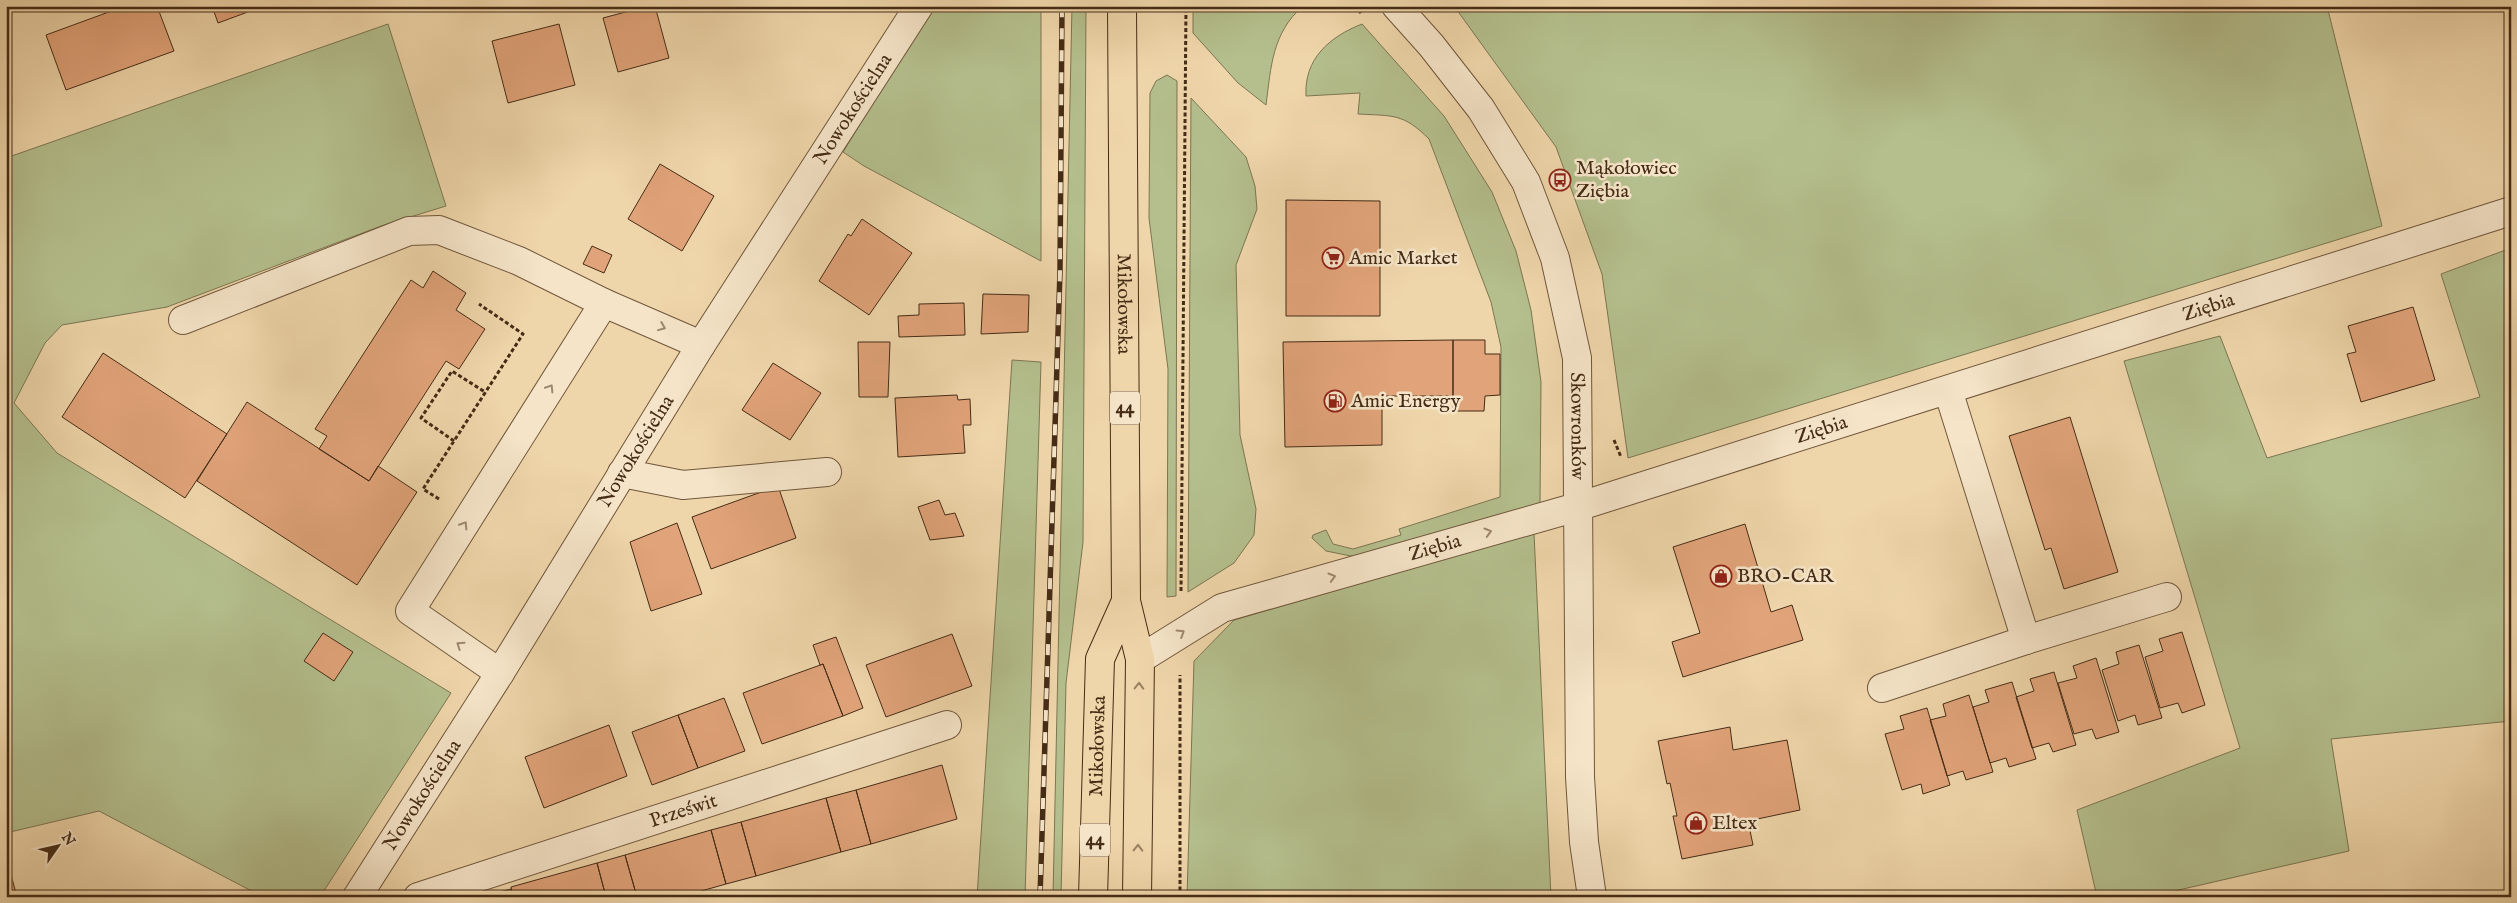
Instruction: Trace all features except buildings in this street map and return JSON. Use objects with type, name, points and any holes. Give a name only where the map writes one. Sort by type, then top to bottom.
[{"type":"main road","name":"Mikołowska","points":[[1122,6],[1126,601],[1140,659],[1138,897]]},
{"type":"main road","name":"Mikołowska","points":[[1093,897],[1100,658],[1126,601]]},
{"type":"street","name":"Nowokościelna","points":[[357,897],[500,673],[701,345],[919,6]]},
{"type":"street","name":"Skowronków","points":[[1396,6],[1431,45],[1481,109],[1526,182],[1555,258],[1577,358],[1580,777],[1584,842],[1592,897]]},
{"type":"street","name":"Ziębia","points":[[1140,659],[1222,608],[1577,507],[2511,211]]},
{"type":"street","points":[[183,320],[409,231],[439,230],[519,261],[604,304],[701,345]]},
{"type":"street","points":[[500,673],[410,611],[604,304]]},
{"type":"street","points":[[1948,390],[2026,640]]},
{"type":"street","points":[[622,473],[683,485],[827,472]]},
{"type":"street","points":[[1882,688],[2026,640],[2168,597]]},
{"type":"street","name":"Prześwit","points":[[418,897],[947,725]]},
{"type":"path","points":[[1180,897],[1180,634],[1186,6]]},
{"type":"path","points":[[1355,6],[1368,20]]},
{"type":"path","points":[[469,517],[423,489],[523,334],[479,304]]},
{"type":"path","points":[[454,441],[421,418],[452,370],[485,392]]},
{"type":"path","points":[[1614,438],[1619,456],[1626,460]]},
{"type":"green space","points":[[933,6],[1041,6],[1041,261],[864,166],[843,152]]},
{"type":"green space","points":[[1072,6],[1086,6],[1083,542],[1066,683],[1061,897],[1053,897]]},
{"type":"green space","points":[[1193,6],[1303,6],[1293,16],[1279,39],[1272,64],[1266,105],[1238,83],[1193,33]]},
{"type":"green space","points":[[1454,6],[2327,6],[2382,226],[1628,458],[1602,274],[1556,147]]},
{"type":"green space","points":[[388,24],[446,206],[381,226],[167,307],[62,325],[45,343],[14,403],[57,453],[451,693],[320,897],[263,897],[99,811],[6,833],[6,158]]},
{"type":"green space","points":[[1362,24],[1444,116],[1492,192],[1516,251],[1531,310],[1541,382],[1540,504],[1366,559],[1326,551],[1312,538],[1313,535],[1326,530],[1333,544],[1353,549],[1401,535],[1399,529],[1500,497],[1501,347],[1491,302],[1429,139],[1412,124],[1404,120],[1389,116],[1358,114],[1360,93],[1306,96],[1306,83],[1309,71],[1321,51],[1339,36]]},
{"type":"green space","points":[[1167,75],[1177,81],[1176,596],[1167,597],[1168,369],[1149,218],[1150,93],[1156,81]]},
{"type":"green space","points":[[1191,98],[1246,157],[1255,186],[1257,209],[1236,265],[1240,435],[1256,509],[1254,535],[1234,563],[1188,592]]},
{"type":"green space","points":[[2511,248],[2511,721],[2331,739],[2349,851],[2148,897],[2097,897],[2077,810],[2240,748],[2124,361],[2220,336],[2267,458],[2480,397],[2441,274]]},
{"type":"green space","points":[[1012,360],[1041,362],[1025,897],[977,897]]},
{"type":"green space","points":[[1534,533],[1551,897],[1187,897],[1194,661],[1234,620]]},
{"type":"railway","points":[[1040,897],[1060,271],[1062,6]]},
{"type":"place","name":"Mąkołowiec Ziębia","points":[[1560,180]]},
{"type":"place","name":"Amic Market","points":[[1333,258]]},
{"type":"place","name":"Amic Energy","points":[[1335,401]]},
{"type":"place","name":"BRO-CAR","points":[[1721,576]]},
{"type":"place","name":"Eltex","points":[[1696,823]]}]
